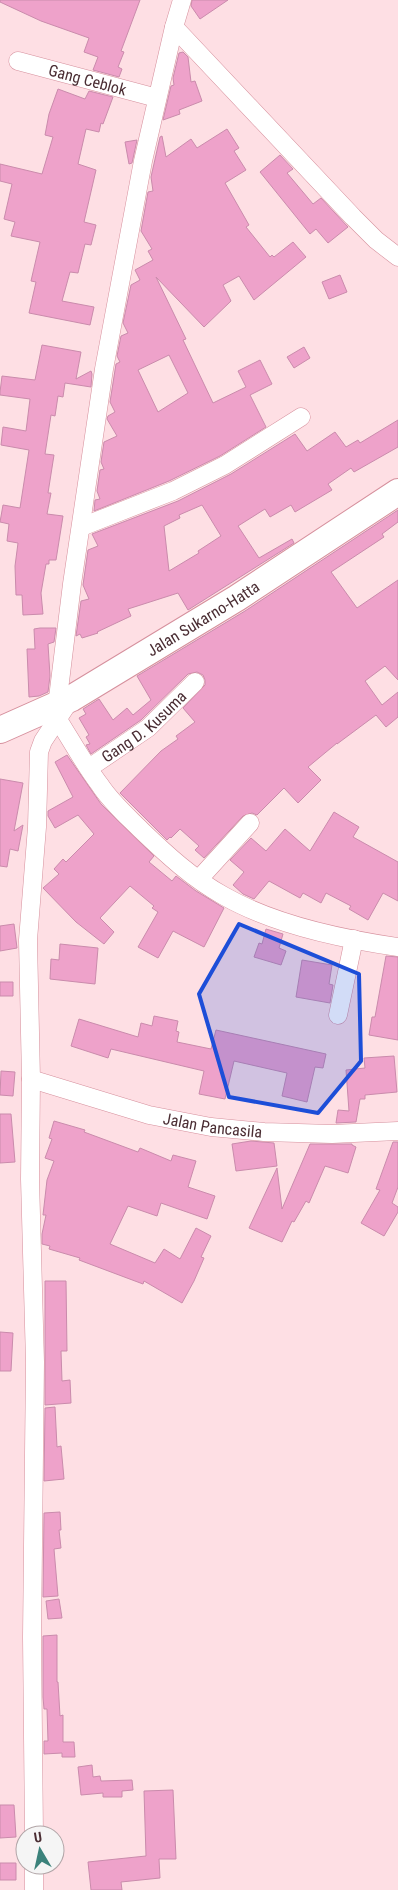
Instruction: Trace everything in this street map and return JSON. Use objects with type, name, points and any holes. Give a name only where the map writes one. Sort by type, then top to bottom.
[{"type":"highway","name":"Jalan Sukarno-Hatta","points":[[0,730],[55,710],[236,598],[398,492]]},
{"type":"street","points":[[34,1825],[32,1637],[35,1362],[30,1179],[31,1079],[28,940],[37,827],[39,762],[43,741],[55,710],[104,369],[143,161],[182,0]]},
{"type":"street","points":[[174,27],[352,217],[376,240],[398,257]]},
{"type":"street","name":"Gang Ceblok","points":[[18,61],[158,98]]},
{"type":"street","points":[[80,527],[173,491],[216,469],[301,417]]},
{"type":"street","name":"Gang D. Kusuma","points":[[89,768],[148,728],[195,682]]},
{"type":"street","points":[[55,710],[100,786],[114,803],[152,841],[199,879],[224,896],[247,907],[315,931],[398,947]]},
{"type":"street","points":[[199,879],[250,823]]},
{"type":"street","points":[[338,1015],[354,939]]},
{"type":"street","name":"Jalan Pancasila","points":[[31,1079],[149,1115],[211,1127],[264,1132],[332,1134],[398,1131]]},
{"type":"street","points":[[34,1875],[34,1890]]},
{"type":"highlighted area","points":[[239,924],[359,974],[361,1061],[318,1113],[229,1097],[199,994]]},
{"type":"building","points":[[0,0],[140,0],[121,51],[124,52],[118,67],[122,69],[119,77],[93,70],[98,57],[84,52],[89,38],[41,21],[0,2]]},
{"type":"building","points":[[192,0],[228,0],[200,19],[191,6]]},
{"type":"building","points":[[183,52],[188,57],[191,82],[195,81],[202,101],[179,110],[180,114],[163,120],[171,86],[174,85],[173,78],[179,53]]},
{"type":"building","points":[[58,89],[85,99],[89,91],[113,97],[99,132],[86,129],[78,164],[96,170],[84,222],[96,225],[91,245],[85,244],[78,273],[70,272],[62,301],[94,307],[90,325],[29,313],[36,282],[31,281],[40,242],[11,236],[15,222],[4,219],[12,184],[0,181],[0,164],[42,174],[53,137],[45,135],[49,114]]},
{"type":"building","points":[[227,129],[239,148],[234,151],[246,170],[225,183],[249,225],[246,227],[270,257],[272,255],[274,257],[293,242],[306,257],[254,300],[239,276],[223,285],[231,301],[204,327],[156,277],[186,339],[183,340],[213,403],[246,387],[238,371],[260,360],[272,384],[250,395],[266,427],[220,456],[169,481],[94,511],[95,500],[100,499],[97,491],[100,470],[104,469],[101,462],[104,442],[117,436],[107,419],[108,416],[115,412],[110,402],[116,364],[120,362],[117,356],[121,336],[128,333],[123,323],[131,285],[140,280],[135,270],[153,260],[148,251],[152,249],[141,231],[148,192],[153,191],[151,177],[160,137],[162,136],[166,157],[191,139],[197,148]],"holes":[[[169,355],[188,393],[158,412],[138,370]]]},
{"type":"building","points":[[137,140],[132,163],[129,164],[125,142]]},
{"type":"building","points":[[280,155],[293,169],[287,173],[313,204],[321,198],[348,227],[328,243],[316,229],[310,234],[260,172]]},
{"type":"building","points":[[340,275],[347,292],[329,299],[322,282]]},
{"type":"building","points":[[42,345],[81,352],[76,379],[91,371],[92,374],[91,387],[65,383],[63,397],[58,396],[55,416],[51,415],[45,454],[54,455],[47,514],[63,516],[56,560],[49,560],[49,564],[46,564],[41,593],[43,614],[23,615],[22,595],[16,595],[15,566],[18,543],[7,541],[9,524],[0,522],[3,505],[20,508],[29,450],[1,445],[3,427],[26,431],[30,399],[0,395],[0,392],[2,376],[35,380]]},
{"type":"building","points":[[304,347],[310,358],[294,368],[287,357]]},
{"type":"building","points":[[398,420],[398,447],[354,472],[351,468],[328,484],[332,490],[295,512],[291,505],[270,517],[265,509],[238,526],[259,558],[292,539],[294,543],[188,610],[178,593],[128,609],[131,616],[98,633],[82,638],[80,634],[76,636],[81,601],[89,599],[83,585],[88,550],[98,546],[92,534],[178,501],[231,474],[295,434],[307,451],[335,432],[346,447],[358,440],[360,443]],"holes":[[[202,505],[221,536],[198,551],[199,553],[169,571],[164,526],[180,518],[179,515]]]},
{"type":"building","points":[[398,510],[398,522],[382,534],[384,537],[331,572],[357,608],[398,580],[398,680],[385,666],[365,681],[382,705],[398,692],[398,717],[386,727],[376,715],[337,743],[308,767],[321,780],[298,803],[284,788],[257,815],[252,813],[243,816],[204,858],[195,850],[199,846],[180,829],[167,840],[120,793],[161,751],[178,739],[176,736],[195,722],[183,708],[205,685],[203,675],[197,672],[188,674],[141,720],[91,754],[86,745],[90,744],[86,737],[89,735],[79,718],[86,714],[83,709],[99,699],[113,720],[127,708],[133,715],[151,700],[137,676],[245,611]]},
{"type":"building","points":[[56,628],[54,642],[48,644],[50,676],[48,692],[39,696],[29,697],[27,649],[35,649],[34,629]]},
{"type":"building","points":[[67,755],[101,804],[154,856],[149,862],[172,881],[176,876],[224,908],[204,947],[173,931],[158,958],[138,947],[158,912],[152,908],[154,906],[130,886],[100,918],[114,932],[104,944],[76,922],[43,888],[59,874],[54,869],[63,859],[66,862],[94,834],[78,815],[55,828],[48,816],[48,811],[73,797],[55,762]]},
{"type":"building","points":[[0,779],[23,783],[14,831],[23,825],[18,851],[10,849],[7,867],[0,866]]},
{"type":"building","points":[[334,812],[359,827],[353,837],[398,862],[398,901],[383,893],[368,920],[349,909],[351,906],[326,893],[321,903],[303,893],[300,898],[269,881],[254,899],[243,894],[233,885],[244,872],[230,860],[251,838],[266,851],[285,829],[310,851]]},
{"type":"building","points":[[14,924],[17,948],[0,951],[0,926]]},
{"type":"building","points":[[266,929],[283,934],[279,948],[286,951],[281,965],[254,957],[259,943],[262,944]]},
{"type":"building","points":[[60,944],[98,948],[95,984],[50,979],[51,959],[59,960]]},
{"type":"building","points":[[386,956],[398,957],[398,1040],[369,1035],[372,1017],[375,1017]]},
{"type":"building","points":[[302,960],[332,965],[329,984],[333,985],[330,1003],[296,997]]},
{"type":"building","points":[[0,982],[13,982],[13,996],[0,996]]},
{"type":"building","points":[[154,1016],[178,1021],[176,1031],[179,1032],[177,1042],[211,1049],[216,1030],[326,1054],[323,1068],[315,1067],[307,1102],[282,1096],[287,1073],[234,1061],[225,1099],[199,1094],[204,1071],[111,1049],[108,1058],[71,1046],[79,1019],[138,1037],[141,1023],[152,1026]]},
{"type":"building","points":[[394,1056],[397,1092],[365,1095],[365,1099],[360,1099],[356,1122],[336,1123],[338,1110],[349,1111],[346,1070],[365,1068],[364,1058]]},
{"type":"building","points":[[1,1071],[15,1072],[13,1096],[0,1095]]},
{"type":"building","points":[[0,1114],[11,1114],[15,1162],[0,1163]]},
{"type":"building","points":[[54,1121],[85,1130],[84,1132],[138,1152],[140,1148],[171,1161],[173,1155],[196,1161],[188,1187],[215,1196],[207,1219],[161,1203],[157,1216],[128,1206],[110,1244],[155,1263],[164,1249],[180,1259],[196,1228],[211,1236],[201,1257],[204,1258],[182,1303],[144,1281],[143,1284],[79,1260],[80,1258],[49,1249],[50,1246],[42,1244],[46,1215],[43,1215],[47,1180],[54,1161],[45,1158],[52,1139],[49,1138]]},
{"type":"building","points":[[251,1141],[274,1143],[277,1166],[236,1171],[232,1144]]},
{"type":"building","points":[[393,1142],[398,1142],[398,1187],[392,1203],[398,1207],[398,1212],[384,1236],[361,1223],[380,1190],[376,1189]]},
{"type":"building","points":[[310,1144],[352,1144],[356,1147],[348,1173],[325,1166],[309,1203],[306,1201],[294,1222],[292,1221],[282,1242],[249,1228],[277,1168],[282,1209]]},
{"type":"building","points":[[45,1281],[66,1281],[67,1351],[61,1351],[62,1381],[70,1380],[71,1403],[45,1405]]},
{"type":"building","points":[[0,1332],[13,1333],[11,1371],[0,1371]]},
{"type":"building","points":[[55,1407],[57,1447],[61,1446],[64,1479],[44,1481],[45,1408]]},
{"type":"building","points":[[60,1512],[61,1548],[54,1549],[58,1596],[43,1597],[44,1513]]},
{"type":"building","points":[[59,1599],[62,1618],[48,1619],[46,1601]]},
{"type":"building","points":[[57,1635],[57,1682],[60,1716],[63,1715],[63,1742],[74,1742],[75,1757],[62,1757],[62,1753],[44,1754],[44,1741],[48,1741],[47,1709],[44,1709],[43,1697],[43,1636]]},
{"type":"building","points":[[92,1765],[93,1777],[100,1776],[101,1781],[132,1780],[133,1790],[122,1791],[122,1797],[103,1797],[103,1793],[81,1795],[78,1767]]},
{"type":"building","points":[[173,1790],[176,1859],[159,1859],[160,1878],[121,1882],[122,1890],[91,1890],[88,1862],[146,1856],[144,1791]]},
{"type":"building","points":[[0,1805],[14,1805],[15,1837],[0,1838]]},
{"type":"building","points":[[0,1863],[15,1863],[16,1880],[0,1880]]}]
